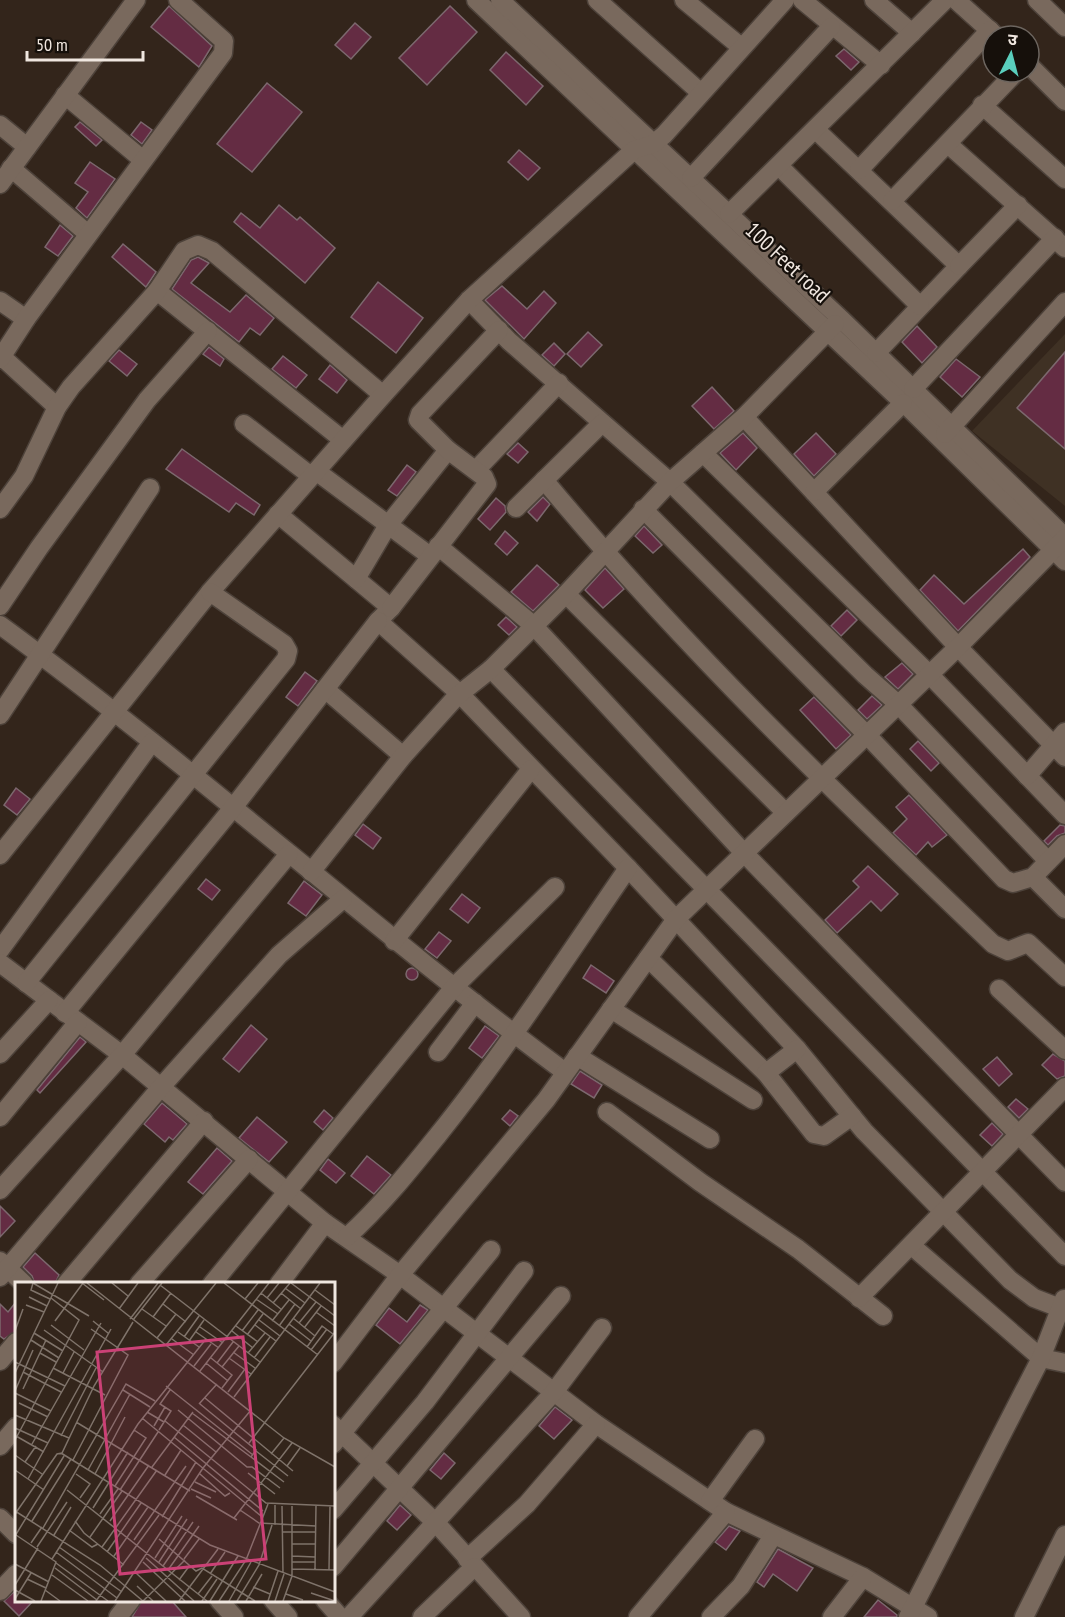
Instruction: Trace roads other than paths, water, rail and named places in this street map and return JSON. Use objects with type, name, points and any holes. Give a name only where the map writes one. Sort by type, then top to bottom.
[{"type":"street","points":[[0,184],[136,0]]},
{"type":"street","points":[[57,407],[1,358],[26,319],[223,52],[225,46],[217,34],[178,0]]},
{"type":"street","name":"100 Feet road","points":[[476,0],[634,150],[834,325],[1062,546]]},
{"type":"street","points":[[597,0],[701,93]]},
{"type":"street","points":[[684,0],[741,47]]},
{"type":"street","points":[[0,855],[210,592],[383,394],[469,300],[634,150],[653,144],[784,0]]},
{"type":"street","points":[[802,0],[831,27],[881,65]]},
{"type":"street","points":[[874,0],[912,33]]},
{"type":"street","points":[[729,214],[945,0]]},
{"type":"street","points":[[956,0],[983,24]]},
{"type":"street","points":[[1037,0],[1065,27]]},
{"type":"street","name":"100 Feet road","points":[[506,2],[729,214],[834,325],[876,353],[908,396]]},
{"type":"street","points":[[691,178],[831,27]]},
{"type":"street","points":[[859,170],[981,45]]},
{"type":"street","points":[[1041,77],[1065,101]]},
{"type":"street","points":[[892,201],[1004,84]]},
{"type":"street","points":[[64,95],[143,160]]},
{"type":"street","points":[[982,105],[1065,179]]},
{"type":"street","points":[[0,125],[27,147]]},
{"type":"street","points":[[816,130],[958,266]]},
{"type":"street","points":[[814,492],[1060,243],[948,144]]},
{"type":"street","points":[[778,166],[920,306]]},
{"type":"street","points":[[11,168],[88,234]]},
{"type":"street","points":[[876,353],[1018,205]]},
{"type":"street","points":[[0,509],[24,476],[57,407],[84,371],[157,291],[184,251],[198,245],[212,251],[383,394]]},
{"type":"street","points":[[157,291],[343,440]]},
{"type":"street","points":[[469,300],[499,330],[670,482],[898,704],[1048,861]]},
{"type":"street","points":[[0,301],[26,319]]},
{"type":"street","points":[[946,433],[1065,302]]},
{"type":"street","points":[[311,872],[403,756],[460,694],[491,669],[566,594],[643,509],[744,417],[834,325]]},
{"type":"street","points":[[0,1117],[72,1017],[232,809],[434,551],[484,492],[487,484],[484,477],[448,450],[418,420],[420,414],[499,330]]},
{"type":"street","points":[[0,606],[147,400],[208,331]]},
{"type":"street","points":[[476,470],[559,383]]},
{"type":"street","points":[[744,417],[958,647],[1061,745],[1027,776]]},
{"type":"street","points":[[516,508],[602,423]]},
{"type":"street","points":[[244,424],[388,525],[434,551],[533,625],[744,853],[1065,1182]]},
{"type":"street","points":[[356,579],[388,525],[448,450]]},
{"type":"street","points":[[703,453],[929,674],[1065,815]]},
{"type":"street","points":[[544,480],[604,552],[820,779],[993,944],[1008,951],[1028,943],[1065,977]]},
{"type":"street","points":[[0,715],[150,488]]},
{"type":"street","points":[[643,509],[866,734],[1004,879],[1013,883],[1033,877],[1065,844]]},
{"type":"street","points":[[0,963],[122,1055],[326,1223],[400,1275],[596,1424],[726,1512],[863,1577],[917,1614],[1041,1359],[1063,1303],[1034,1298],[1010,1280],[944,1214],[852,1116],[797,1049],[628,868],[385,615],[356,579],[278,513]]},
{"type":"street","points":[[334,1362],[400,1275],[565,1072],[676,919],[1062,546]]},
{"type":"street","points":[[26,983],[286,659],[288,651],[284,644],[210,592]]},
{"type":"street","points":[[566,594],[785,812]]},
{"type":"street","points":[[0,626],[116,711],[394,941],[565,1072]]},
{"type":"street","points":[[491,669],[1065,1256]]},
{"type":"street","points":[[325,689],[403,756]]},
{"type":"street","points":[[0,950],[152,742]]},
{"type":"street","points":[[394,941],[531,769]]},
{"type":"street","points":[[0,1190],[122,1055],[289,854]]},
{"type":"street","points":[[347,1237],[370,1216],[403,1178],[471,1093],[628,868]]},
{"type":"street","points":[[1033,877],[1065,909]]},
{"type":"street","points":[[214,1282],[455,986],[555,887]]},
{"type":"street","points":[[21,1282],[3,1269],[279,955],[343,899]]},
{"type":"street","points":[[648,958],[766,1073],[814,1134],[824,1136],[852,1116]]},
{"type":"street","points":[[999,989],[1065,1050]]},
{"type":"street","points":[[0,1054],[49,1000]]},
{"type":"street","points":[[438,1052],[475,1003]]},
{"type":"street","points":[[611,1009],[753,1100]]},
{"type":"street","points":[[766,1073],[797,1049]]},
{"type":"street","points":[[577,1056],[710,1139]]},
{"type":"street","points":[[859,1298],[944,1214],[1065,1087]]},
{"type":"street","points":[[608,1112],[700,1182],[798,1249],[883,1316]]},
{"type":"street","points":[[68,1282],[204,1122]]},
{"type":"street","points":[[141,1282],[249,1159]]},
{"type":"street","points":[[281,1282],[326,1223]]},
{"type":"street","points":[[912,1246],[1041,1359],[1065,1364]]},
{"type":"street","points":[[491,1250],[445,1309],[336,1434],[373,1464],[436,1523],[512,1613]]},
{"type":"street","points":[[334,1509],[477,1335],[524,1271]]},
{"type":"street","points":[[334,1566],[561,1296]]},
{"type":"street","points":[[349,1617],[554,1392],[602,1328]]},
{"type":"street","points":[[0,1361],[15,1343]]},
{"type":"street","points":[[422,1617],[527,1504],[596,1424]]},
{"type":"street","points":[[0,1446],[15,1428]]},
{"type":"street","points":[[710,1501],[755,1439]]},
{"type":"street","points":[[638,1617],[726,1512]]},
{"type":"street","points":[[0,1518],[15,1533]]},
{"type":"street","points":[[1024,1617],[1065,1535]]},
{"type":"street","points":[[711,1617],[741,1586],[773,1536]]},
{"type":"street","points":[[0,1591],[15,1575]]},
{"type":"street","points":[[832,1617],[863,1577]]},
{"type":"street","points":[[117,1617],[129,1602]]},
{"type":"street","points":[[221,1602],[234,1617]]},
{"type":"street","points":[[275,1602],[288,1617]]},
{"type":"street","points":[[327,1602],[340,1617]]}]
